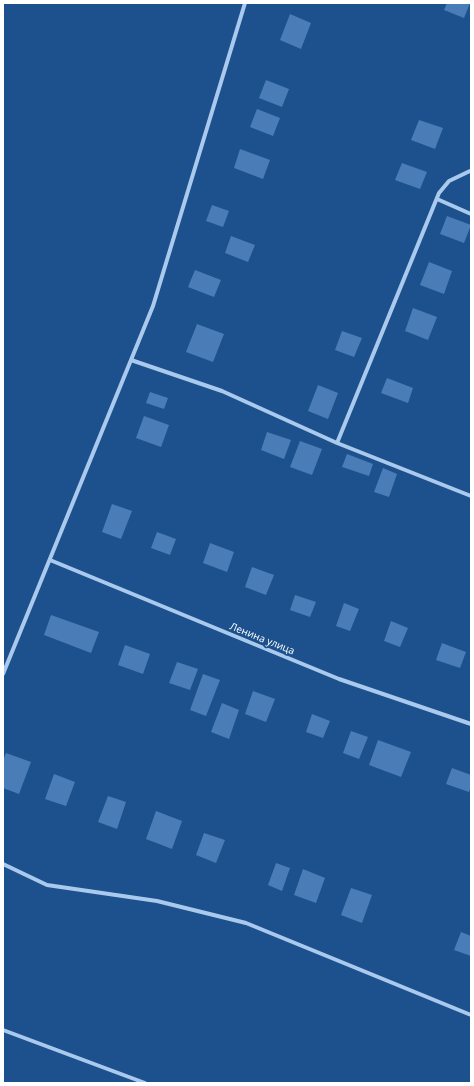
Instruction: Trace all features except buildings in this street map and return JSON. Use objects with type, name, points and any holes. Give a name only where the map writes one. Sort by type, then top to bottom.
[{"type":"street","points":[[3,674],[153,306],[245,3]]},
{"type":"street","points":[[337,443],[437,199],[449,181],[470,171]]},
{"type":"street","points":[[437,199],[471,214]]},
{"type":"street","points":[[131,360],[222,392],[337,443],[471,496]]},
{"type":"street","name":"Ленина улица","points":[[50,560],[339,679],[471,724]]},
{"type":"street","points":[[3,864],[47,885],[157,901],[246,923],[471,1015]]},
{"type":"street","points":[[3,1030],[145,1083]]}]
